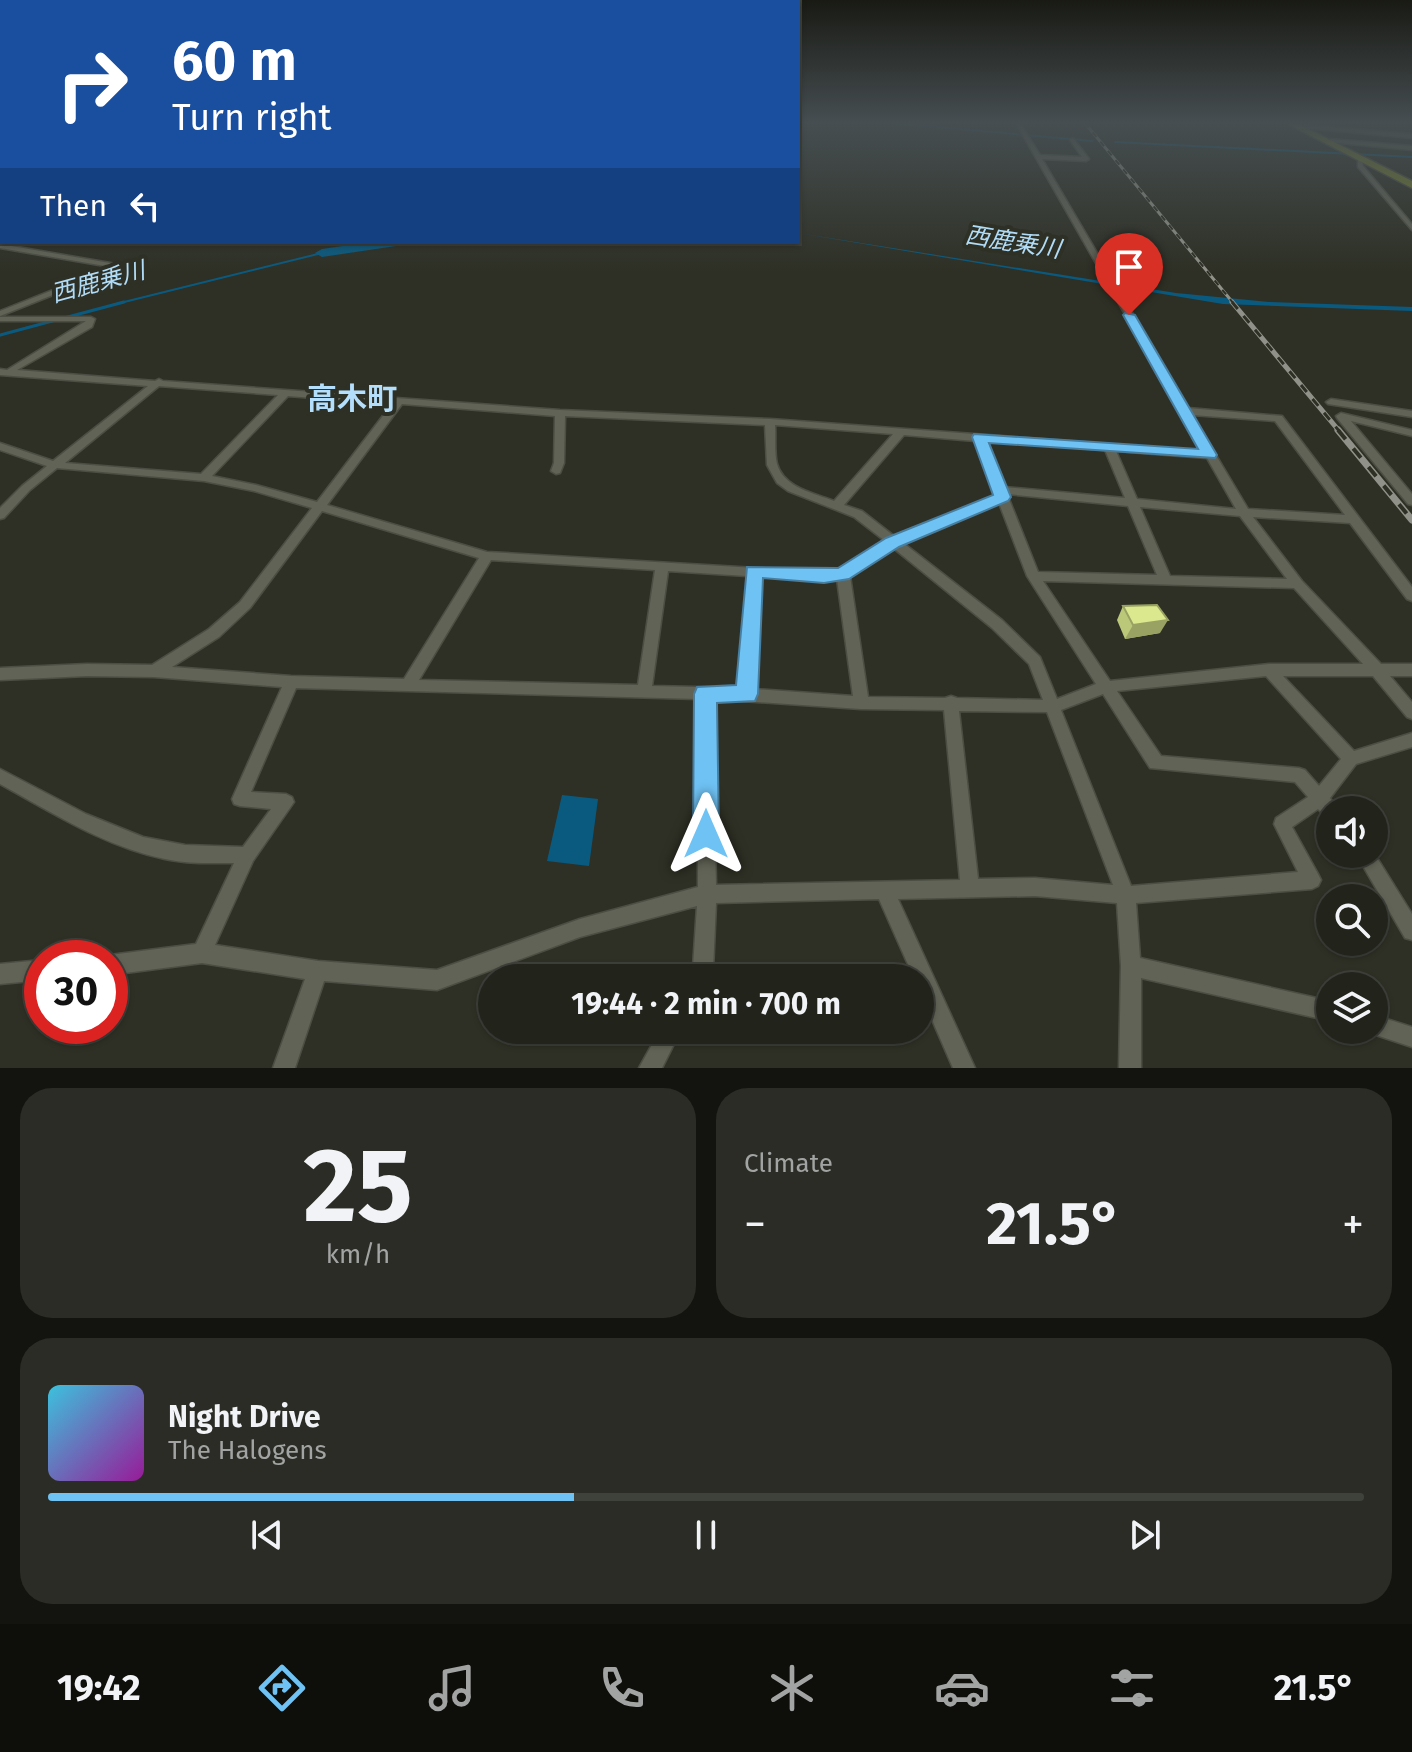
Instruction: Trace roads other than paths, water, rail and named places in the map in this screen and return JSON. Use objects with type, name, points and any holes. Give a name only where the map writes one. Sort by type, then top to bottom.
[{"type":"main road","points":[[1389,173],[1412,185]]},
{"type":"street","points":[[1047,173],[1244,513],[1297,584],[1377,670],[1412,713]]},
{"type":"street","points":[[1366,173],[1412,228]]},
{"type":"street","points":[[0,316],[119,267],[2,247]]},
{"type":"street","points":[[0,316],[91,319],[89,325],[3,373]]},
{"type":"street","points":[[3,373],[560,413],[770,422],[1209,455]]},
{"type":"street","points":[[0,515],[26,488],[159,382]]},
{"type":"street","points":[[204,478],[286,392]]},
{"type":"street","points":[[154,671],[214,633],[245,605],[399,401]]},
{"type":"street","points":[[1331,402],[1412,414]]},
{"type":"street","points":[[1184,411],[1278,418],[1412,596]]},
{"type":"street","points":[[556,471],[559,463],[560,413]]},
{"type":"street","points":[[1412,433],[1341,416],[1412,501]]},
{"type":"street","points":[[770,422],[772,465],[781,481],[792,489],[858,514],[997,624],[1035,661],[1126,895],[1131,966],[1130,1068]]},
{"type":"street","points":[[838,504],[900,433]]},
{"type":"street","points":[[979,437],[1033,576],[1156,763],[1299,775],[1317,796]]},
{"type":"street","points":[[0,446],[55,465],[204,478],[318,505],[487,556],[824,576],[843,574],[892,542],[1001,494],[1354,519]]},
{"type":"street","points":[[1109,447],[1165,579]]},
{"type":"street","points":[[407,686],[487,556]]},
{"type":"street","points":[[644,692],[662,567]]},
{"type":"street","points":[[747,694],[754,571]]},
{"type":"street","points":[[843,574],[861,703]]},
{"type":"street","points":[[1033,576],[1297,584]]},
{"type":"street","points":[[0,674],[154,671],[291,682],[747,694],[861,703],[1055,706],[1104,687],[1269,670],[1412,670]]},
{"type":"street","points":[[1269,670],[1351,759]]},
{"type":"street","points":[[202,953],[247,855],[286,802],[240,799],[291,682]]},
{"type":"street","points":[[703,964],[707,894],[705,694]]},
{"type":"street","points":[[951,702],[970,888]]},
{"type":"street","points":[[1329,796],[1351,759],[1412,740]]},
{"type":"street","points":[[0,776],[140,845],[169,852],[247,855]]},
{"type":"street","points":[[128,963],[202,953],[318,971],[437,980],[580,928],[707,894],[1035,887],[1126,895],[1312,880],[1282,824],[1316,808]]},
{"type":"street","points":[[1374,868],[1412,931]]},
{"type":"street","points":[[885,891],[964,1068]]},
{"type":"street","points":[[1131,966],[1316,1008]]},
{"type":"street","points":[[284,1068],[318,971]]},
{"type":"street","points":[[0,974],[24,972]]},
{"type":"street","points":[[1388,1029],[1412,1037]]},
{"type":"street","points":[[650,1068],[663,1044]]},
{"type":"water","points":[[800,233],[1176,293],[1269,302],[1412,307],[1412,311],[1223,304]]},
{"type":"water","points":[[562,795],[598,799],[589,866],[547,861]]},
{"type":"waterway","name":"西鹿乗川","points":[[322,253],[383,244]]},
{"type":"waterway","name":"西鹿乗川","points":[[123,302],[322,253]]},
{"type":"waterway","name":"西鹿乗川","points":[[64,318],[123,302]]},
{"type":"waterway","name":"西鹿乗川","points":[[116,304],[123,302]]},
{"type":"waterway","name":"西鹿乗川","points":[[0,335],[56,320]]},
{"type":"railway","points":[[1126,173],[1234,304]]},
{"type":"railway","points":[[1232,302],[1340,432]]},
{"type":"railway","points":[[1338,430],[1412,520]]},
{"type":"district","name":"高木町","points":[[352,399]]}]
